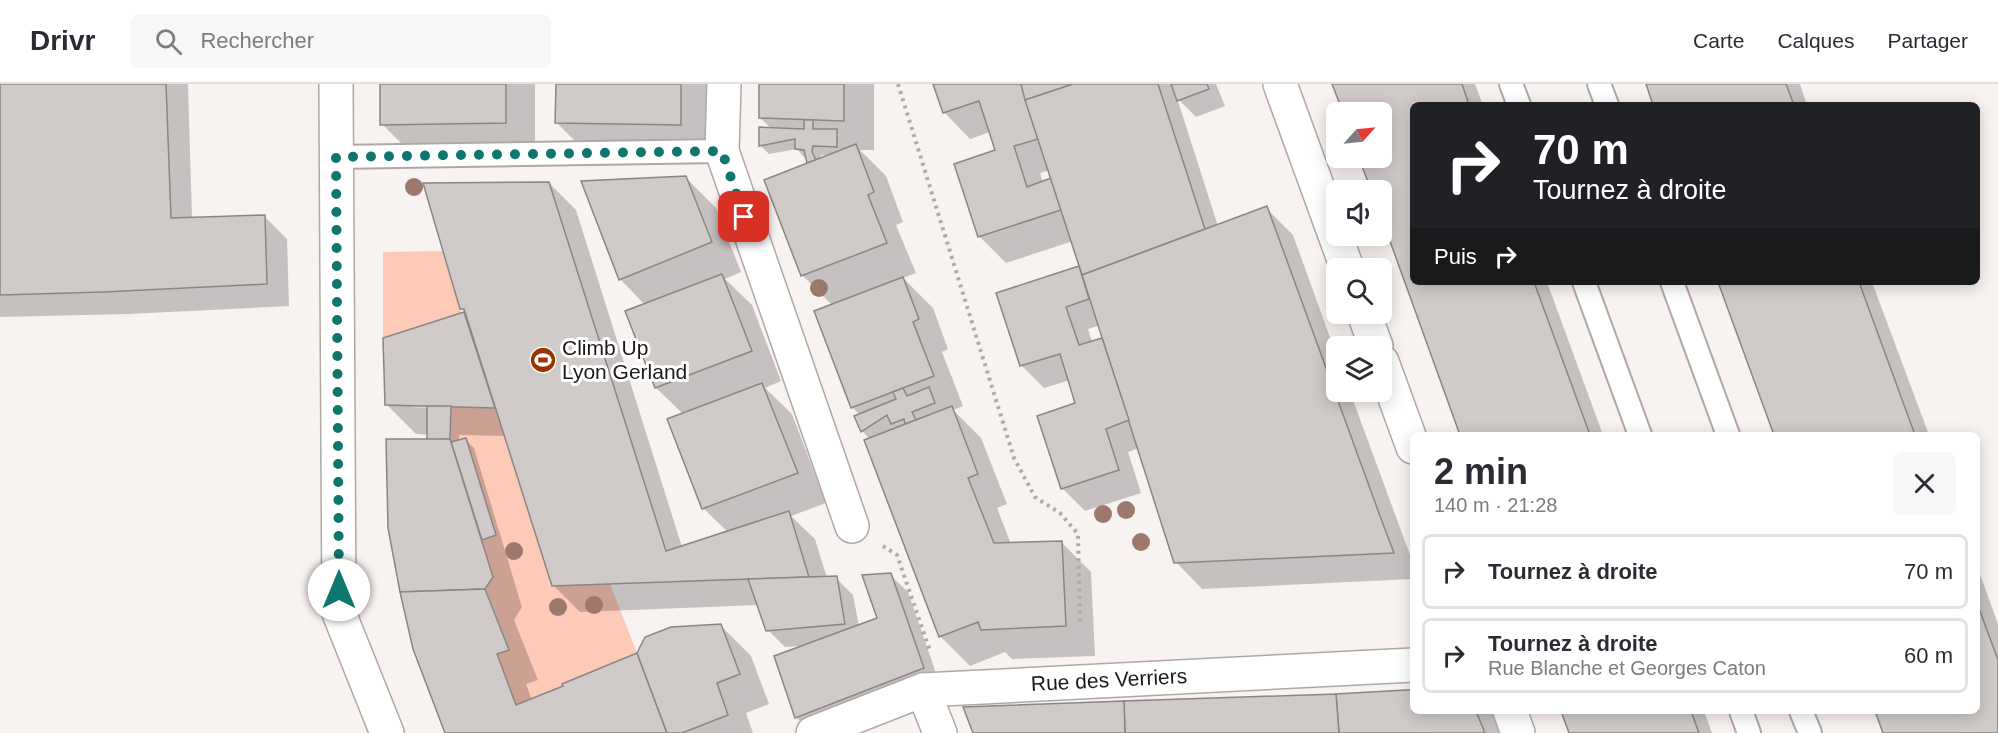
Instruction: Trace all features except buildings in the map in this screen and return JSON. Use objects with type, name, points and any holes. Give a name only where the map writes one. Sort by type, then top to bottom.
[{"type":"street","points":[[336,84],[339,613],[387,733]]},
{"type":"street","points":[[724,84],[722,151],[852,526]]},
{"type":"street","points":[[1280,84],[1343,258]]},
{"type":"street","points":[[1392,389],[1410,439]]},
{"type":"street","name":"Rue des Verriers","points":[[813,733],[933,689],[1410,665]]},
{"type":"street","points":[[933,689],[940,733]]},
{"type":"street","points":[[1511,714],[1518,733]]},
{"type":"lane","points":[[1511,84],[1518,102]]},
{"type":"lane","points":[[1599,84],[1606,102]]},
{"type":"lane","points":[[336,157],[722,151]]},
{"type":"lane","points":[[1585,285],[1639,432]]},
{"type":"lane","points":[[1673,285],[1727,432]]},
{"type":"lane","points":[[1742,714],[1749,733]]},
{"type":"lane","points":[[1802,714],[1810,733]]},
{"type":"path","points":[[898,84],[1014,458],[1035,497],[1060,513],[1078,534],[1080,626]]},
{"type":"path","points":[[852,526],[897,555],[933,689]]},
{"type":"shaded area","points":[[443,251],[461,313],[383,338],[383,252]]},
{"type":"shaded area","points":[[451,406],[495,408],[552,586],[610,584],[637,653],[516,705],[497,654],[509,649],[485,589],[493,577],[482,540],[496,535],[466,438],[451,442]]},
{"type":"place","name":"Climb Up Lyon Gerland","points":[[543,360]]},
{"type":"route","points":[[339,590],[336,157],[722,151],[744,217]]}]
